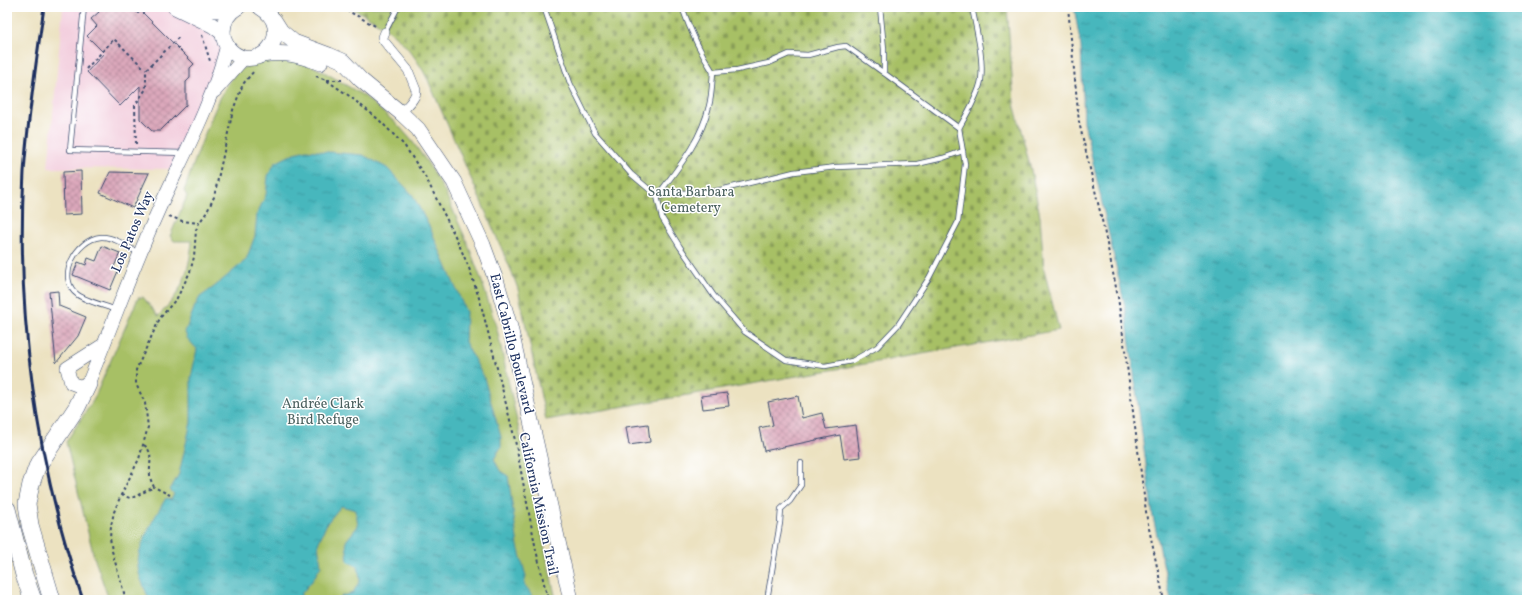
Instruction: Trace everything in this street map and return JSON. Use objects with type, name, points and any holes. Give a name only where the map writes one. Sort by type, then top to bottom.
[{"type":"highway","points":[[52,600],[30,524],[27,504],[30,484],[36,467],[77,407],[88,384]]},
{"type":"highway","points":[[7,509],[24,576],[33,600]]},
{"type":"main road","points":[[174,7],[212,25],[225,39],[235,54],[244,58]]},
{"type":"main road","points":[[199,7],[209,10],[222,11],[238,7]]},
{"type":"main road","points":[[225,39],[223,27],[228,16],[238,7]]},
{"type":"main road","points":[[263,55],[274,43],[276,36],[276,28],[267,11]]},
{"type":"main road","name":"East Cabrillo Boulevard","points":[[267,11],[281,31],[294,42],[343,61],[361,80],[401,113],[418,129],[454,182],[483,245],[497,283],[512,335],[570,600]]},
{"type":"main road","name":"Los Patos Way","points":[[88,384],[140,254],[212,94],[225,39]]},
{"type":"main road","name":"East Cabrillo Boulevard","points":[[244,58],[256,58],[263,55],[276,53],[304,56],[361,80]]},
{"type":"main road","name":"Los Patos Way","points":[[212,94],[244,58]]},
{"type":"main road","points":[[88,384],[79,386],[71,382],[67,368],[103,345]]},
{"type":"street","points":[[382,30],[383,40],[408,70],[416,90],[415,97],[401,113]]},
{"type":"lane","points":[[84,7],[70,150],[186,153]]},
{"type":"lane","points":[[382,30],[398,7]]},
{"type":"lane","points":[[544,7],[570,83],[595,133],[631,174],[657,196],[662,218],[714,296],[745,332],[786,360],[825,366],[852,360],[877,347],[898,325],[929,278],[958,222],[965,164],[959,128],[969,110],[981,81],[980,54],[972,7]]},
{"type":"lane","points":[[657,196],[680,165],[700,134],[710,105],[713,72],[705,60],[682,7]]},
{"type":"lane","points":[[880,7],[884,49],[884,74]]},
{"type":"lane","points":[[713,72],[737,70],[769,63],[789,54],[808,55],[838,46],[846,46],[959,128]]},
{"type":"lane","points":[[657,196],[681,193],[716,192],[746,183],[794,172],[836,167],[917,164],[943,158],[963,151]]},
{"type":"lane","points":[[117,311],[78,295],[72,288],[69,269],[73,256],[81,246],[93,239],[103,237],[118,242],[140,254]]},
{"type":"lane","points":[[767,600],[781,509],[790,501],[801,485],[801,463]]},
{"type":"lane","points":[[1055,600],[1063,597],[1073,600]]},
{"type":"path","points":[[341,7],[382,30]]},
{"type":"path","points":[[1068,7],[1079,122],[1118,297],[1147,519],[1164,600]]},
{"type":"path","points":[[200,29],[210,63],[214,64]]},
{"type":"path","points":[[136,152],[135,105],[146,89],[146,70],[180,36]]},
{"type":"path","points":[[77,74],[85,70],[114,39],[146,70]]},
{"type":"path","points":[[126,600],[112,551],[110,526],[121,495],[139,459],[148,427],[145,403],[136,384],[136,370],[160,318],[177,298],[190,272],[194,257],[195,237],[199,223],[207,212],[214,197],[231,117],[243,84],[256,69]]},
{"type":"path","name":"California Mission Trail","points":[[312,74],[326,80],[378,118],[404,145],[426,178],[458,240],[480,301],[489,336],[515,440],[536,550],[548,600]]},
{"type":"path","points":[[158,212],[182,221],[199,223]]},
{"type":"path","points":[[144,445],[148,448],[151,457],[150,474],[154,487],[170,495]]},
{"type":"path","points":[[121,495],[130,498],[154,487]]},
{"type":"shaded area","points":[[63,7],[172,7],[209,30],[220,42],[222,58],[173,169],[48,168]]},
{"type":"green space","name":"Santa Barbara Cemetery","points":[[350,7],[1007,7],[1014,103],[1031,170],[1040,216],[1044,269],[1059,330],[546,420],[518,289],[428,80],[421,67],[405,45],[376,22]]},
{"type":"green space","name":"Andrée Clark Bird Refuge","points":[[273,59],[301,60],[364,96],[398,125],[412,141],[445,192],[467,242],[497,329],[556,600],[109,600],[94,557],[66,442],[94,399],[138,298],[143,297],[158,316],[179,291],[189,263],[192,241],[174,241],[170,236],[187,196],[184,191],[200,146],[223,92],[238,71],[251,65]]},
{"type":"water","points":[[1074,7],[1527,7],[1527,600],[1171,600],[1153,517],[1125,307],[1084,122],[1081,47]]},
{"type":"water","name":"Andrée Clark Bird Refuge","points":[[306,150],[363,155],[387,168],[412,194],[430,228],[466,312],[465,342],[484,378],[501,437],[501,447],[494,459],[500,471],[508,476],[518,546],[526,577],[524,584],[530,592],[533,600],[339,600],[342,596],[353,593],[360,580],[358,566],[348,562],[346,541],[358,526],[356,510],[341,506],[327,523],[318,544],[321,566],[312,581],[301,594],[301,600],[149,600],[141,580],[138,567],[138,558],[148,531],[166,498],[171,500],[174,494],[170,490],[179,474],[191,422],[191,378],[197,349],[187,338],[185,332],[200,297],[246,260],[255,236],[257,214],[266,195],[268,176],[275,163],[295,153]]},
{"type":"building","points":[[94,7],[131,7],[138,14],[141,11],[194,64],[190,68],[190,78],[186,82],[186,105],[160,131],[152,131],[140,119],[140,86],[120,106],[87,72],[104,53],[87,36],[97,26],[91,19],[99,12]]},
{"type":"building","points":[[81,171],[82,214],[64,215],[63,172]]},
{"type":"building","points":[[110,172],[149,173],[133,208],[100,193]]},
{"type":"building","points":[[102,246],[120,253],[113,269],[118,271],[110,290],[73,275],[78,262],[86,265],[88,258],[96,261]]},
{"type":"building","points":[[58,291],[59,306],[86,317],[78,336],[56,363],[49,292]]},
{"type":"building","points":[[727,393],[729,406],[703,409],[701,396]]},
{"type":"building","points":[[798,396],[802,418],[822,413],[826,429],[856,425],[860,457],[844,459],[840,435],[764,451],[759,428],[773,425],[768,402]]},
{"type":"building","points":[[648,424],[650,442],[629,445],[626,427]]},
{"type":"railway","points":[[44,7],[30,110],[24,172],[22,226],[23,280],[33,389],[42,442],[53,496],[83,600]]}]
